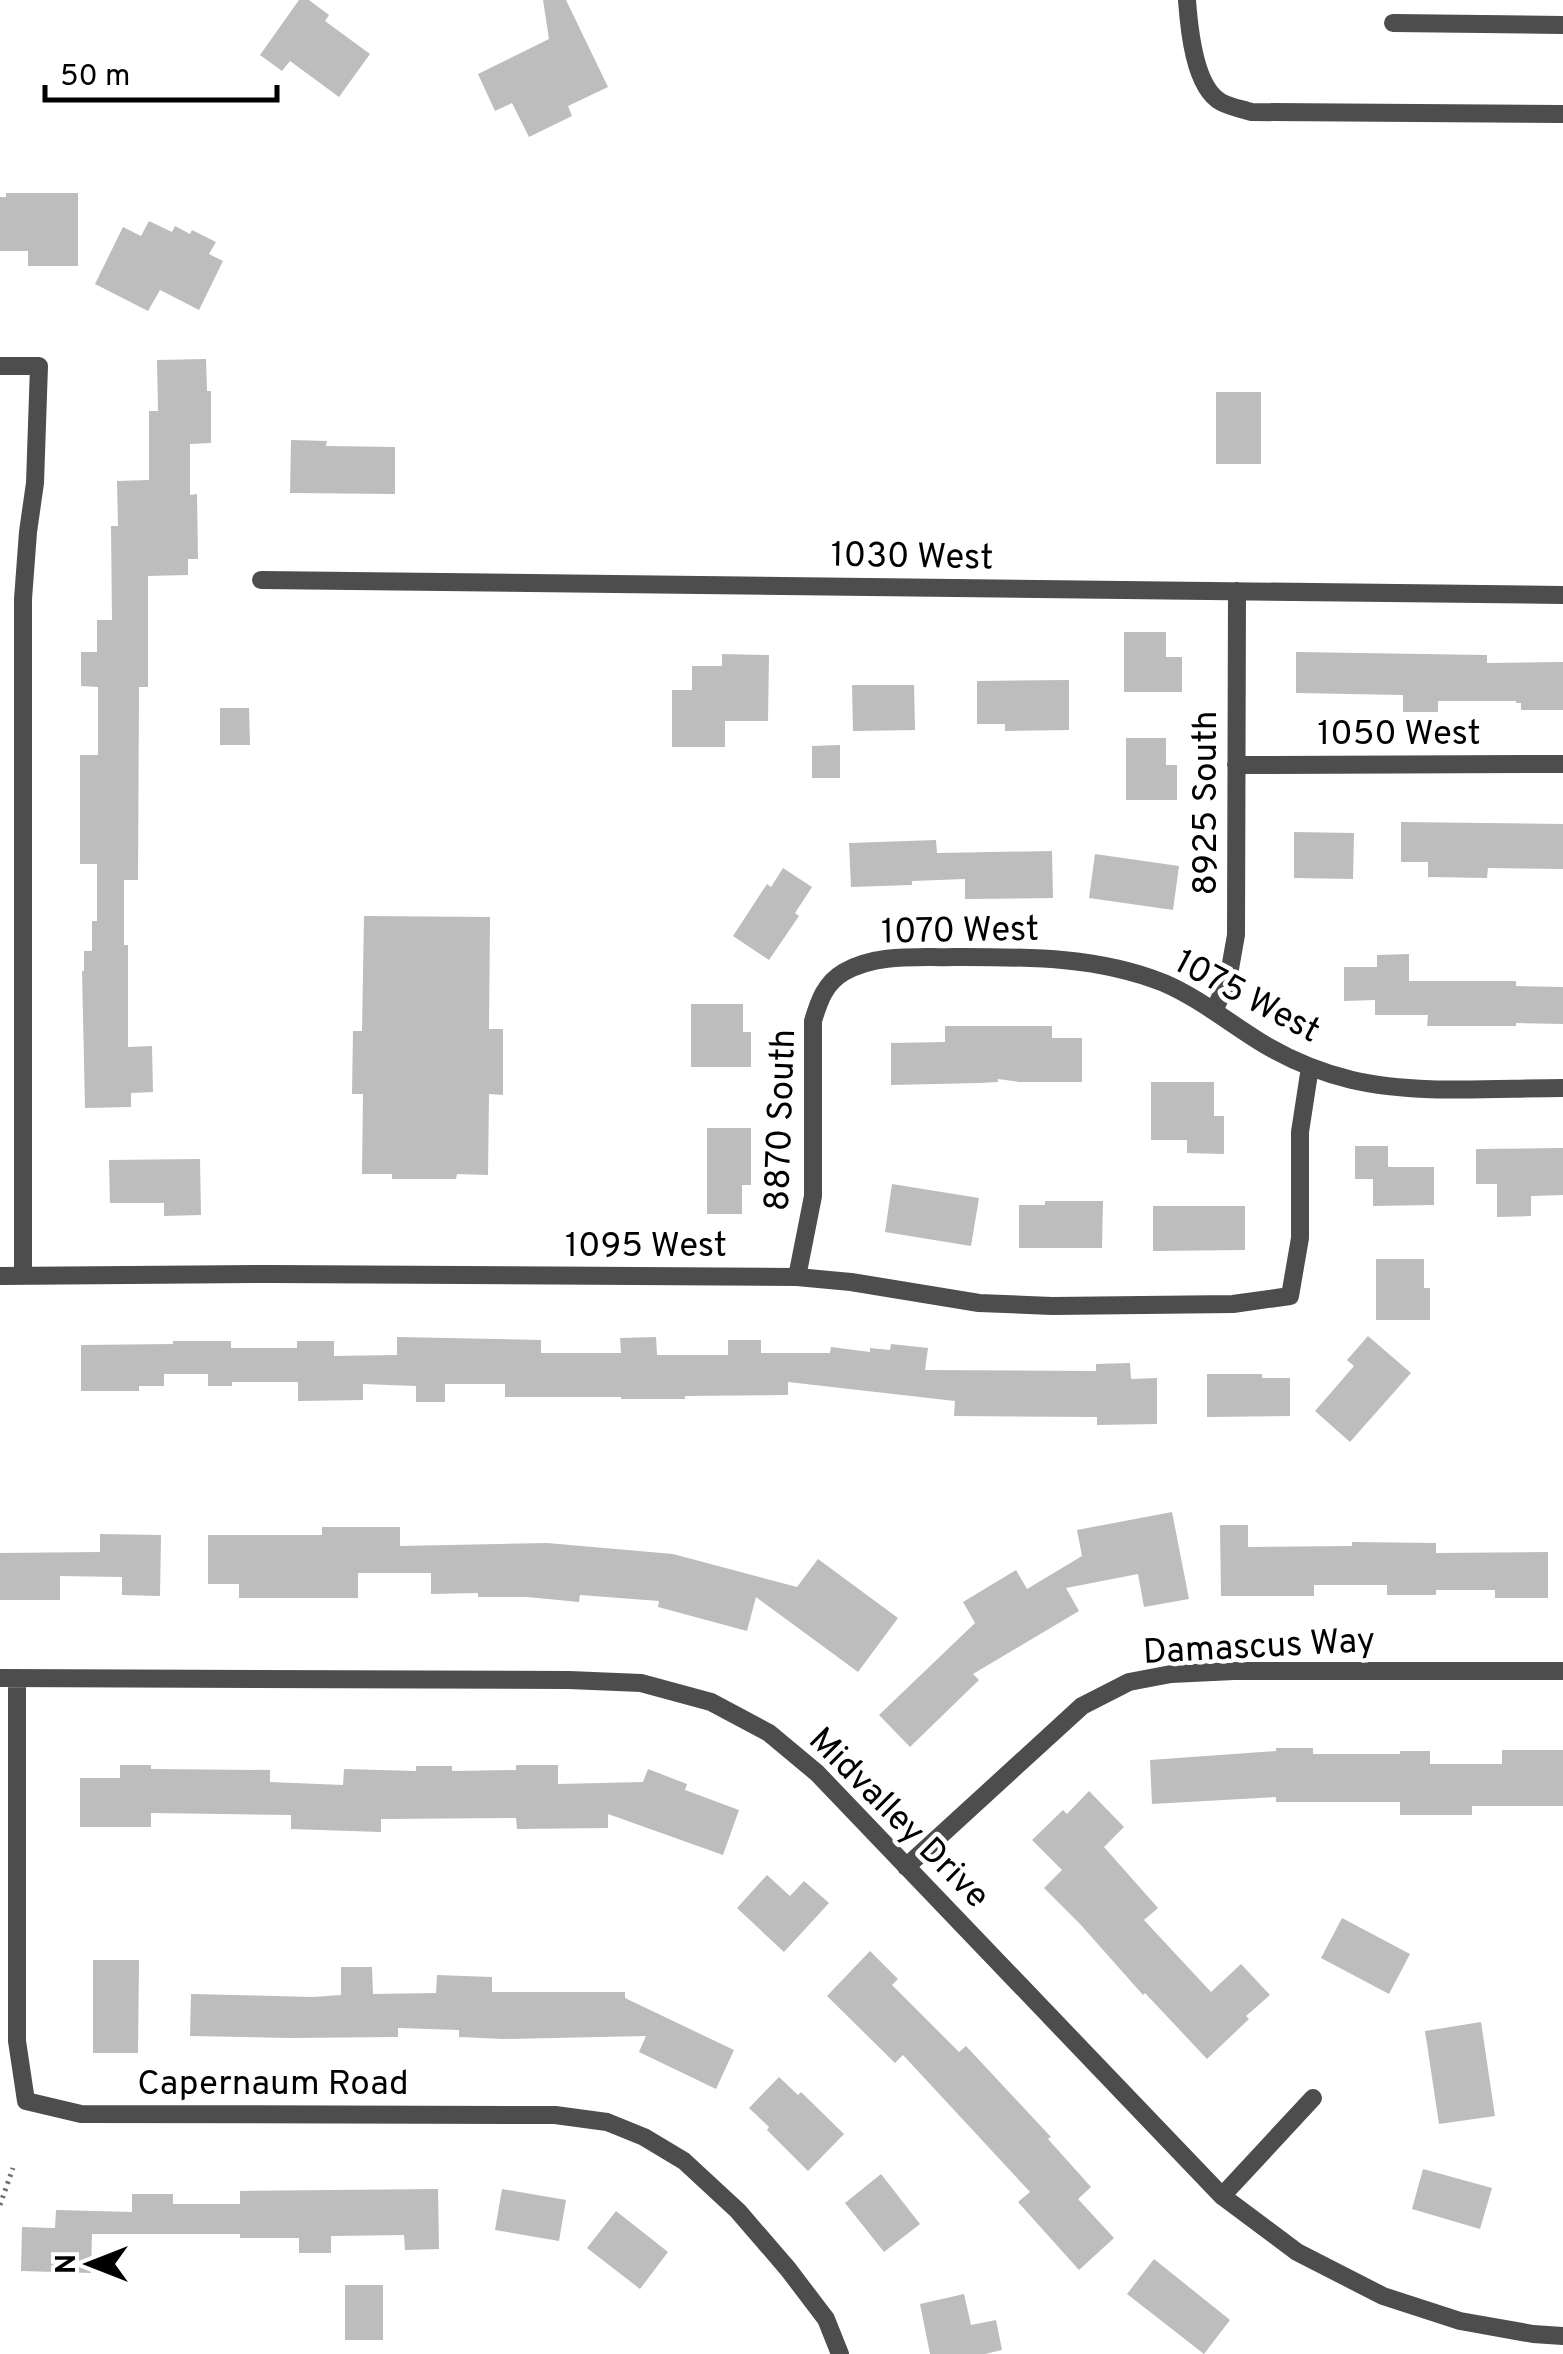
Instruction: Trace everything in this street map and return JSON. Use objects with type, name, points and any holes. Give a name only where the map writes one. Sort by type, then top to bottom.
[{"type":"street","points":[[1187,0],[1189,36],[1201,77],[1218,101],[1251,112],[1563,114]]},
{"type":"street","points":[[1393,23],[1563,26]]},
{"type":"street","points":[[0,366],[39,366],[36,469],[23,599],[24,1276]]},
{"type":"street","name":"1030 West","points":[[261,580],[1563,595]]},
{"type":"street","name":"8925 South","points":[[1214,1011],[1228,980],[1236,935],[1237,592]]},
{"type":"street","name":"1050 West","points":[[1236,765],[1563,764]]},
{"type":"street","name":"1070 West","points":[[842,973],[871,960],[904,958],[1033,957],[1082,961]]},
{"type":"street","name":"1075 West","points":[[1082,961],[1122,968],[1167,984],[1269,1048],[1352,1080],[1395,1087],[1563,1088]]},
{"type":"street","name":"8870 South","points":[[797,1277],[813,1196],[813,1021],[820,994],[842,973]]},
{"type":"street","name":"1095 West","points":[[0,1276],[797,1277],[979,1303],[1052,1306],[1233,1304],[1290,1296],[1300,1238],[1300,1132],[1310,1067]]},
{"type":"street","name":"Damascus Way","points":[[906,1867],[1082,1706],[1129,1682],[1171,1674],[1234,1671],[1563,1671]]},
{"type":"street","name":"Midvalley Drive","points":[[8,1678],[569,1680],[640,1684],[711,1702],[769,1733],[818,1773],[1222,2196],[1297,2252],[1383,2296],[1460,2321],[1563,2336]]},
{"type":"street","name":"Capernaum Road","points":[[8,1678],[17,2040],[26,2101],[81,2114],[555,2114],[606,2122],[644,2138],[684,2162],[738,2211],[826,2319],[840,2354]]},
{"type":"street","points":[[1222,2196],[1313,2098]]},
{"type":"path","points":[[0,2205],[13,2168]]},
{"type":"building","points":[[299,0],[309,0],[329,15],[325,21],[370,54],[339,97],[290,61],[282,71],[260,55]]},
{"type":"building","points":[[543,0],[566,0],[608,87],[568,106],[572,116],[529,137],[512,103],[495,111],[478,74],[549,39]]},
{"type":"building","points":[[6,193],[78,193],[78,266],[28,266],[28,251],[0,251],[0,197],[6,197]]},
{"type":"building","points":[[149,221],[172,232],[175,226],[190,234],[192,230],[216,242],[209,254],[223,261],[199,310],[160,290],[148,311],[95,284],[123,227],[141,236]]},
{"type":"building","points":[[206,359],[207,391],[211,391],[211,443],[190,444],[190,495],[197,494],[198,559],[188,559],[188,575],[148,576],[148,687],[139,687],[138,880],[124,880],[128,1047],[152,1046],[153,1092],[131,1093],[131,1107],[85,1108],[82,971],[84,951],[92,951],[92,921],[97,921],[97,864],[80,864],[80,755],[98,755],[98,687],[81,686],[81,652],[97,652],[97,620],[112,620],[111,526],[118,526],[117,481],[149,480],[149,411],[158,411],[157,360]]},
{"type":"building","points":[[1216,392],[1261,392],[1261,464],[1216,464]]},
{"type":"building","points":[[291,440],[327,441],[326,446],[395,447],[395,494],[290,493]]},
{"type":"building","points":[[1124,632],[1166,632],[1166,657],[1182,657],[1182,692],[1124,692]]},
{"type":"building","points":[[1296,652],[1487,655],[1487,663],[1563,662],[1563,710],[1521,710],[1521,703],[1516,701],[1438,701],[1438,712],[1403,712],[1403,695],[1296,693]]},
{"type":"building","points":[[722,654],[769,655],[768,721],[725,721],[725,747],[672,747],[672,690],[692,690],[692,666],[722,666]]},
{"type":"building","points":[[1069,680],[1069,730],[1005,731],[1005,724],[977,724],[977,681]]},
{"type":"building","points":[[852,685],[914,685],[915,730],[853,731]]},
{"type":"building","points":[[220,708],[249,708],[250,745],[220,745]]},
{"type":"building","points":[[1126,738],[1166,738],[1166,765],[1177,765],[1177,800],[1126,800]]},
{"type":"building","points":[[840,745],[840,778],[812,778],[812,746]]},
{"type":"building","points":[[1401,822],[1563,824],[1563,869],[1488,868],[1487,878],[1428,877],[1428,862],[1401,862]]},
{"type":"building","points":[[1294,832],[1354,833],[1353,879],[1294,878]]},
{"type":"building","points":[[936,840],[937,853],[1052,851],[1053,898],[965,899],[965,879],[851,887],[849,843]]},
{"type":"building","points":[[1095,854],[1179,866],[1173,910],[1089,898]]},
{"type":"building","points":[[783,868],[812,887],[795,913],[799,916],[769,960],[733,936],[767,884],[771,887]]},
{"type":"building","points":[[364,916],[490,917],[489,1029],[503,1029],[503,1095],[489,1094],[488,1175],[392,1179],[392,1174],[362,1174],[363,1094],[352,1094],[353,1031],[362,1031]]},
{"type":"building","points":[[1409,954],[1409,981],[1516,981],[1516,986],[1563,987],[1563,1024],[1427,1026],[1428,1015],[1375,1015],[1375,1000],[1344,1001],[1344,967],[1377,967],[1377,955]]},
{"type":"building","points":[[691,1004],[743,1004],[743,1032],[751,1032],[751,1067],[691,1067]]},
{"type":"building","points":[[945,1026],[1052,1026],[1052,1038],[1082,1038],[1082,1082],[998,1079],[891,1085],[891,1043],[945,1042]]},
{"type":"building","points":[[1151,1082],[1214,1082],[1214,1116],[1224,1116],[1224,1154],[1187,1153],[1187,1140],[1151,1140]]},
{"type":"building","points":[[707,1128],[751,1128],[751,1185],[742,1185],[742,1214],[707,1214]]},
{"type":"building","points":[[1355,1146],[1388,1146],[1388,1167],[1434,1167],[1434,1205],[1373,1206],[1373,1179],[1355,1179]]},
{"type":"building","points":[[1563,1148],[1563,1195],[1531,1196],[1531,1216],[1497,1217],[1497,1184],[1476,1184],[1476,1149]]},
{"type":"building","points":[[200,1159],[201,1215],[164,1216],[164,1203],[110,1203],[109,1160]]},
{"type":"building","points":[[892,1184],[979,1198],[971,1246],[885,1232]]},
{"type":"building","points":[[1045,1201],[1103,1201],[1102,1248],[1019,1248],[1019,1205],[1045,1205]]},
{"type":"building","points":[[1153,1206],[1245,1206],[1245,1250],[1153,1251]]},
{"type":"building","points":[[1376,1259],[1424,1259],[1424,1288],[1430,1288],[1430,1320],[1376,1320]]},
{"type":"building","points":[[1368,1336],[1411,1373],[1350,1442],[1315,1411],[1354,1366],[1347,1360]]},
{"type":"building","points":[[397,1337],[541,1340],[541,1353],[621,1353],[620,1338],[656,1337],[657,1355],[728,1355],[728,1340],[761,1340],[761,1353],[830,1353],[831,1347],[870,1352],[870,1348],[890,1350],[891,1344],[928,1348],[925,1370],[1096,1371],[1096,1364],[1130,1363],[1131,1379],[1157,1378],[1157,1424],[1097,1425],[1097,1417],[954,1416],[955,1401],[788,1382],[788,1395],[685,1399],[505,1397],[505,1384],[445,1384],[445,1402],[416,1402],[416,1386],[363,1384],[363,1400],[298,1401],[298,1382],[208,1386],[208,1374],[164,1374],[164,1386],[139,1386],[139,1391],[81,1391],[81,1345],[231,1341],[231,1348],[297,1348],[297,1341],[334,1341],[334,1356],[397,1355]]},
{"type":"building","points":[[1207,1374],[1290,1378],[1290,1416],[1207,1417]]},
{"type":"building","points":[[1172,1512],[1189,1599],[1144,1607],[1138,1574],[1066,1588],[1079,1611],[973,1674],[979,1680],[910,1747],[879,1715],[975,1623],[963,1602],[1016,1570],[1027,1589],[1082,1556],[1077,1530]]},
{"type":"building","points":[[1220,1525],[1248,1525],[1248,1547],[1436,1543],[1436,1553],[1548,1552],[1548,1598],[1495,1598],[1495,1590],[1387,1595],[1387,1585],[1314,1585],[1314,1596],[1221,1596]]},
{"type":"building","points":[[322,1527],[400,1527],[400,1546],[547,1543],[673,1554],[797,1587],[818,1559],[898,1618],[858,1672],[756,1597],[747,1631],[658,1607],[659,1601],[580,1595],[579,1602],[478,1597],[478,1593],[431,1594],[431,1573],[358,1573],[358,1598],[239,1598],[239,1584],[208,1584],[208,1535],[322,1535]]},
{"type":"building","points":[[100,1534],[161,1535],[160,1596],[122,1595],[122,1577],[60,1576],[60,1600],[0,1600],[0,1553],[100,1552]]},
{"type":"building","points":[[1313,1748],[1313,1754],[1430,1751],[1430,1764],[1502,1764],[1502,1750],[1563,1750],[1563,1806],[1472,1806],[1472,1815],[1400,1815],[1400,1802],[1276,1802],[1276,1797],[1152,1804],[1150,1760]]},
{"type":"building","points":[[120,1765],[270,1770],[270,1782],[343,1785],[344,1769],[416,1771],[416,1766],[452,1766],[452,1771],[516,1770],[516,1765],[558,1765],[558,1784],[643,1782],[648,1769],[687,1784],[685,1790],[739,1810],[723,1855],[608,1814],[608,1828],[517,1829],[516,1818],[381,1819],[381,1832],[291,1829],[291,1815],[151,1813],[151,1827],[80,1827],[80,1778],[120,1778]]},
{"type":"building","points":[[1089,1791],[1124,1827],[1104,1847],[1158,1908],[1144,1920],[1211,1992],[1241,1964],[1270,1995],[1207,2059],[1044,1888],[1062,1870],[1032,1840],[1063,1810],[1067,1814]]},
{"type":"building","points":[[767,1875],[790,1896],[804,1881],[829,1903],[784,1952],[737,1908]]},
{"type":"building","points":[[1342,1918],[1410,1954],[1389,1994],[1321,1958]]},
{"type":"building","points":[[870,1951],[898,1979],[892,1985],[959,2052],[966,2046],[1051,2137],[1048,2139],[1091,2187],[1078,2199],[1114,2238],[1079,2270],[1018,2202],[1030,2192],[903,2055],[895,2063],[827,1996]]},
{"type":"building","points":[[93,1960],[139,1960],[138,2053],[93,2053]]},
{"type":"building","points":[[341,1967],[372,1967],[373,1994],[436,1993],[437,1975],[492,1977],[492,1992],[625,1992],[625,1998],[734,2050],[716,2089],[639,2052],[646,2036],[504,2039],[459,2037],[459,2030],[398,2028],[398,2037],[190,2036],[191,1994],[341,1995]]},
{"type":"building","points":[[1481,2022],[1495,2116],[1439,2124],[1425,2031]]},
{"type":"building","points":[[779,2077],[798,2095],[801,2092],[844,2134],[808,2171],[749,2108]]},
{"type":"building","points":[[1423,2169],[1492,2188],[1480,2229],[1412,2209]]},
{"type":"building","points":[[881,2174],[920,2224],[884,2252],[845,2203]]},
{"type":"building","points":[[438,2189],[439,2249],[405,2250],[404,2235],[331,2236],[331,2253],[299,2253],[299,2238],[92,2234],[91,2273],[21,2271],[22,2227],[55,2228],[56,2210],[132,2212],[132,2194],[173,2194],[173,2204],[240,2204],[240,2191]]},
{"type":"building","points":[[502,2189],[566,2200],[559,2241],[495,2230]]},
{"type":"building","points":[[616,2211],[668,2252],[640,2289],[587,2248]]},
{"type":"building","points":[[1154,2259],[1230,2320],[1204,2354],[1127,2294]]},
{"type":"building","points":[[345,2285],[383,2285],[383,2340],[345,2340]]},
{"type":"building","points":[[964,2294],[971,2325],[996,2320],[1002,2350],[985,2354],[930,2354],[920,2304]]}]
